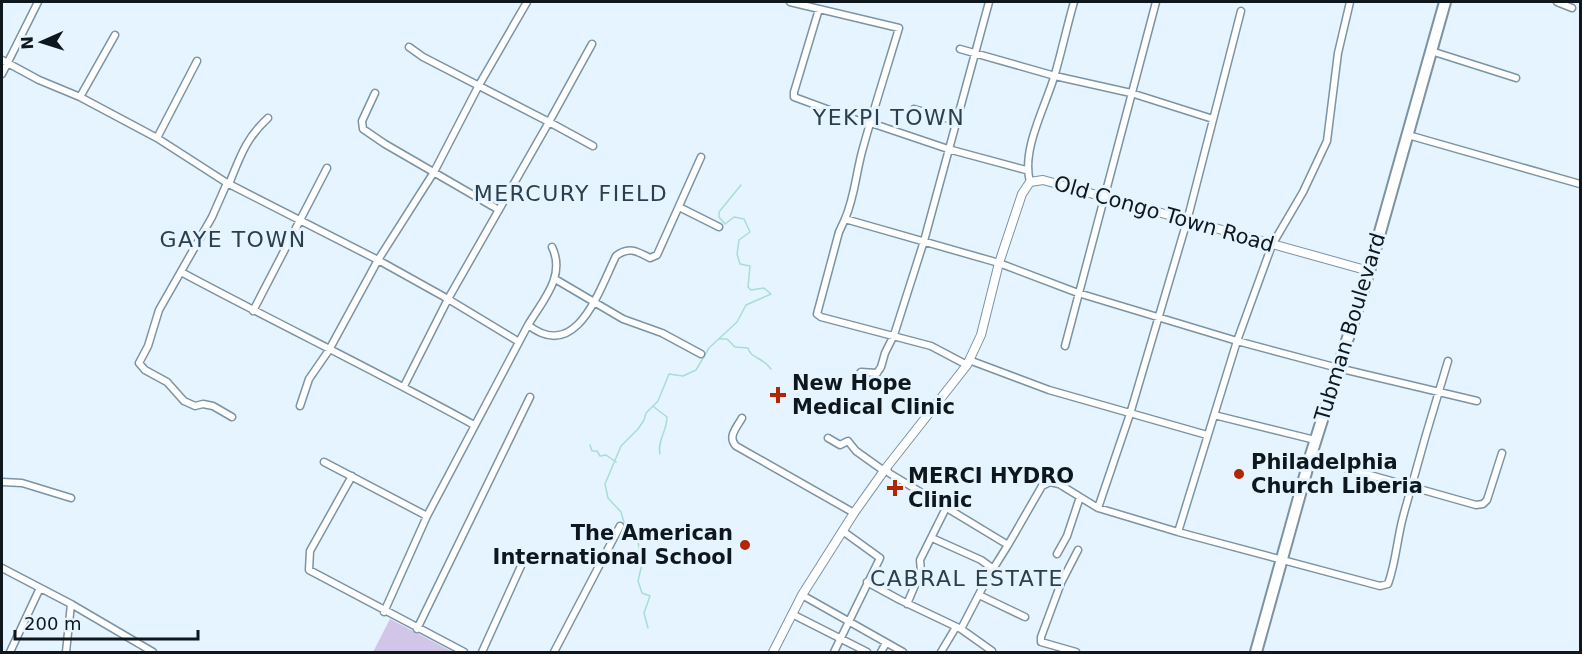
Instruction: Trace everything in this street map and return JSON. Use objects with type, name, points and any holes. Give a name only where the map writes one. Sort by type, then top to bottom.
[{"type":"highway","name":"Tubman Boulevard","points":[[1256,652],[1280,559],[1369,271],[1445,2]]},
{"type":"street","points":[[2,74],[5,62],[38,2]]},
{"type":"street","points":[[300,406],[309,379],[329,350],[378,260],[434,172],[527,2]]},
{"type":"street","points":[[790,2],[899,28],[862,149],[853,202],[839,232],[817,314],[821,317],[931,346],[968,363],[1049,390],[1207,435]]},
{"type":"street","points":[[856,378],[861,372],[877,373],[894,335],[924,241],[989,2]]},
{"type":"street","points":[[1029,182],[1026,170],[1030,149],[1055,76],[1074,2]]},
{"type":"street","points":[[1065,346],[1156,2]]},
{"type":"street","points":[[1178,532],[1237,341],[1272,245],[1304,192],[1327,141],[1338,53],[1350,2]]},
{"type":"street","points":[[1557,2],[1572,8]]},
{"type":"street","points":[[819,9],[794,97],[948,149],[1026,170]]},
{"type":"street","points":[[1098,508],[1130,414],[1187,221],[1241,11]]},
{"type":"street","points":[[80,97],[115,35]]},
{"type":"street","points":[[404,386],[448,299],[592,44]]},
{"type":"street","points":[[409,47],[423,57],[593,146]]},
{"type":"street","points":[[960,49],[1055,76],[1131,93],[1213,118]]},
{"type":"street","points":[[1431,51],[1516,78]]},
{"type":"street","points":[[157,138],[197,61]]},
{"type":"street","points":[[5,62],[39,80],[80,97],[157,138],[228,183],[378,260],[519,342]]},
{"type":"street","points":[[375,93],[363,121],[363,129],[499,210]]},
{"type":"street","points":[[914,109],[956,121]]},
{"type":"street","points":[[232,417],[213,406],[203,404],[195,406],[184,401],[167,382],[140,366],[139,363],[159,310],[212,217],[245,145],[255,130],[268,118]]},
{"type":"street","points":[[1408,135],[1581,184]]},
{"type":"street","points":[[528,325],[539,334],[548,336],[572,332],[581,322],[616,256],[622,250],[631,249],[650,258],[657,255],[701,157]]},
{"type":"street","points":[[253,311],[327,168]]},
{"type":"street","name":"Old Congo Town Road","points":[[773,652],[802,595],[854,513],[968,363],[981,335],[999,263],[1022,194],[1029,182],[1043,180],[1369,271]]},
{"type":"street","points":[[680,207],[719,227]]},
{"type":"street","points":[[845,219],[999,263],[1078,293],[1237,341],[1477,401]]},
{"type":"street","points":[[384,612],[427,516],[528,325],[555,279],[557,258],[552,247]]},
{"type":"street","points":[[181,272],[329,350],[404,386],[474,425]]},
{"type":"street","points":[[555,279],[623,319],[662,333],[701,354]]},
{"type":"street","points":[[940,652],[979,595],[992,568],[1042,486],[1050,482],[1059,484],[1098,508],[1178,532],[1335,573],[1372,586],[1388,584],[1411,487],[1448,362]]},
{"type":"street","points":[[417,629],[530,397]]},
{"type":"street","points":[[1214,414],[1315,440]]},
{"type":"street","points":[[742,418],[731,437],[736,446],[854,513]]},
{"type":"street","points":[[828,438],[840,445],[848,441],[856,451],[889,473],[1008,545]]},
{"type":"street","points":[[1310,458],[1476,505],[1487,500],[1502,453]]},
{"type":"street","points":[[324,462],[427,516]]},
{"type":"street","points":[[352,476],[310,551],[309,570],[384,612],[464,652]]},
{"type":"street","points":[[2,482],[22,483],[71,498]]},
{"type":"street","points":[[1057,554],[1067,536],[1080,496]]},
{"type":"street","points":[[907,604],[921,571],[920,560],[946,508]]},
{"type":"street","points":[[554,652],[620,526]]},
{"type":"street","points":[[834,652],[880,558],[844,532]]},
{"type":"street","points":[[932,538],[981,560],[992,568]]},
{"type":"street","points":[[1076,652],[1047,645],[1041,642],[1041,637],[1061,583],[1078,550]]},
{"type":"street","points":[[482,652],[526,555]]},
{"type":"street","points":[[2,568],[72,604],[153,652]]},
{"type":"street","points":[[867,582],[958,628],[992,651],[990,652]]},
{"type":"street","points":[[10,652],[40,588]]},
{"type":"street","points":[[802,595],[903,652]]},
{"type":"street","points":[[979,595],[1025,617]]},
{"type":"street","points":[[66,652],[72,604]]},
{"type":"street","points":[[792,614],[867,652]]},
{"type":"street","points":[[881,652],[886,643]]},
{"type":"shaded area","points":[[390,619],[451,651],[373,652]]},
{"type":"waterway","points":[[648,628],[644,613],[650,596],[642,593],[638,581],[642,564],[637,536],[625,526],[621,512],[608,498],[605,484],[621,446],[638,429],[646,413],[658,401],[669,374],[683,376],[696,370],[709,348],[737,322],[746,305],[771,294],[764,288],[751,290],[748,287],[750,266],[740,264],[737,254],[739,240],[750,232],[744,219],[734,217],[725,224],[719,217],[719,212],[741,185]]},
{"type":"waterway","points":[[719,339],[727,339],[735,347],[748,348],[771,369]]},
{"type":"waterway","points":[[654,407],[667,417],[659,449],[660,454]]},
{"type":"waterway","points":[[590,445],[592,451],[597,451],[600,456],[606,455],[616,462]]},
{"type":"place","name":"New Hope Medical Clinic","points":[[778,395]]},
{"type":"place","name":"Philadelphia Church Liberia","points":[[1239,474]]},
{"type":"place","name":"MERCI HYDRO Clinic","points":[[895,488]]},
{"type":"place","name":"The American International School","points":[[745,545]]},
{"type":"district","name":"YEKPI TOWN","points":[[889,117]]},
{"type":"district","name":"MERCURY FIELD","points":[[571,193]]},
{"type":"district","name":"GAYE TOWN","points":[[233,239]]},
{"type":"district","name":"CABRAL ESTATE","points":[[967,578]]}]
